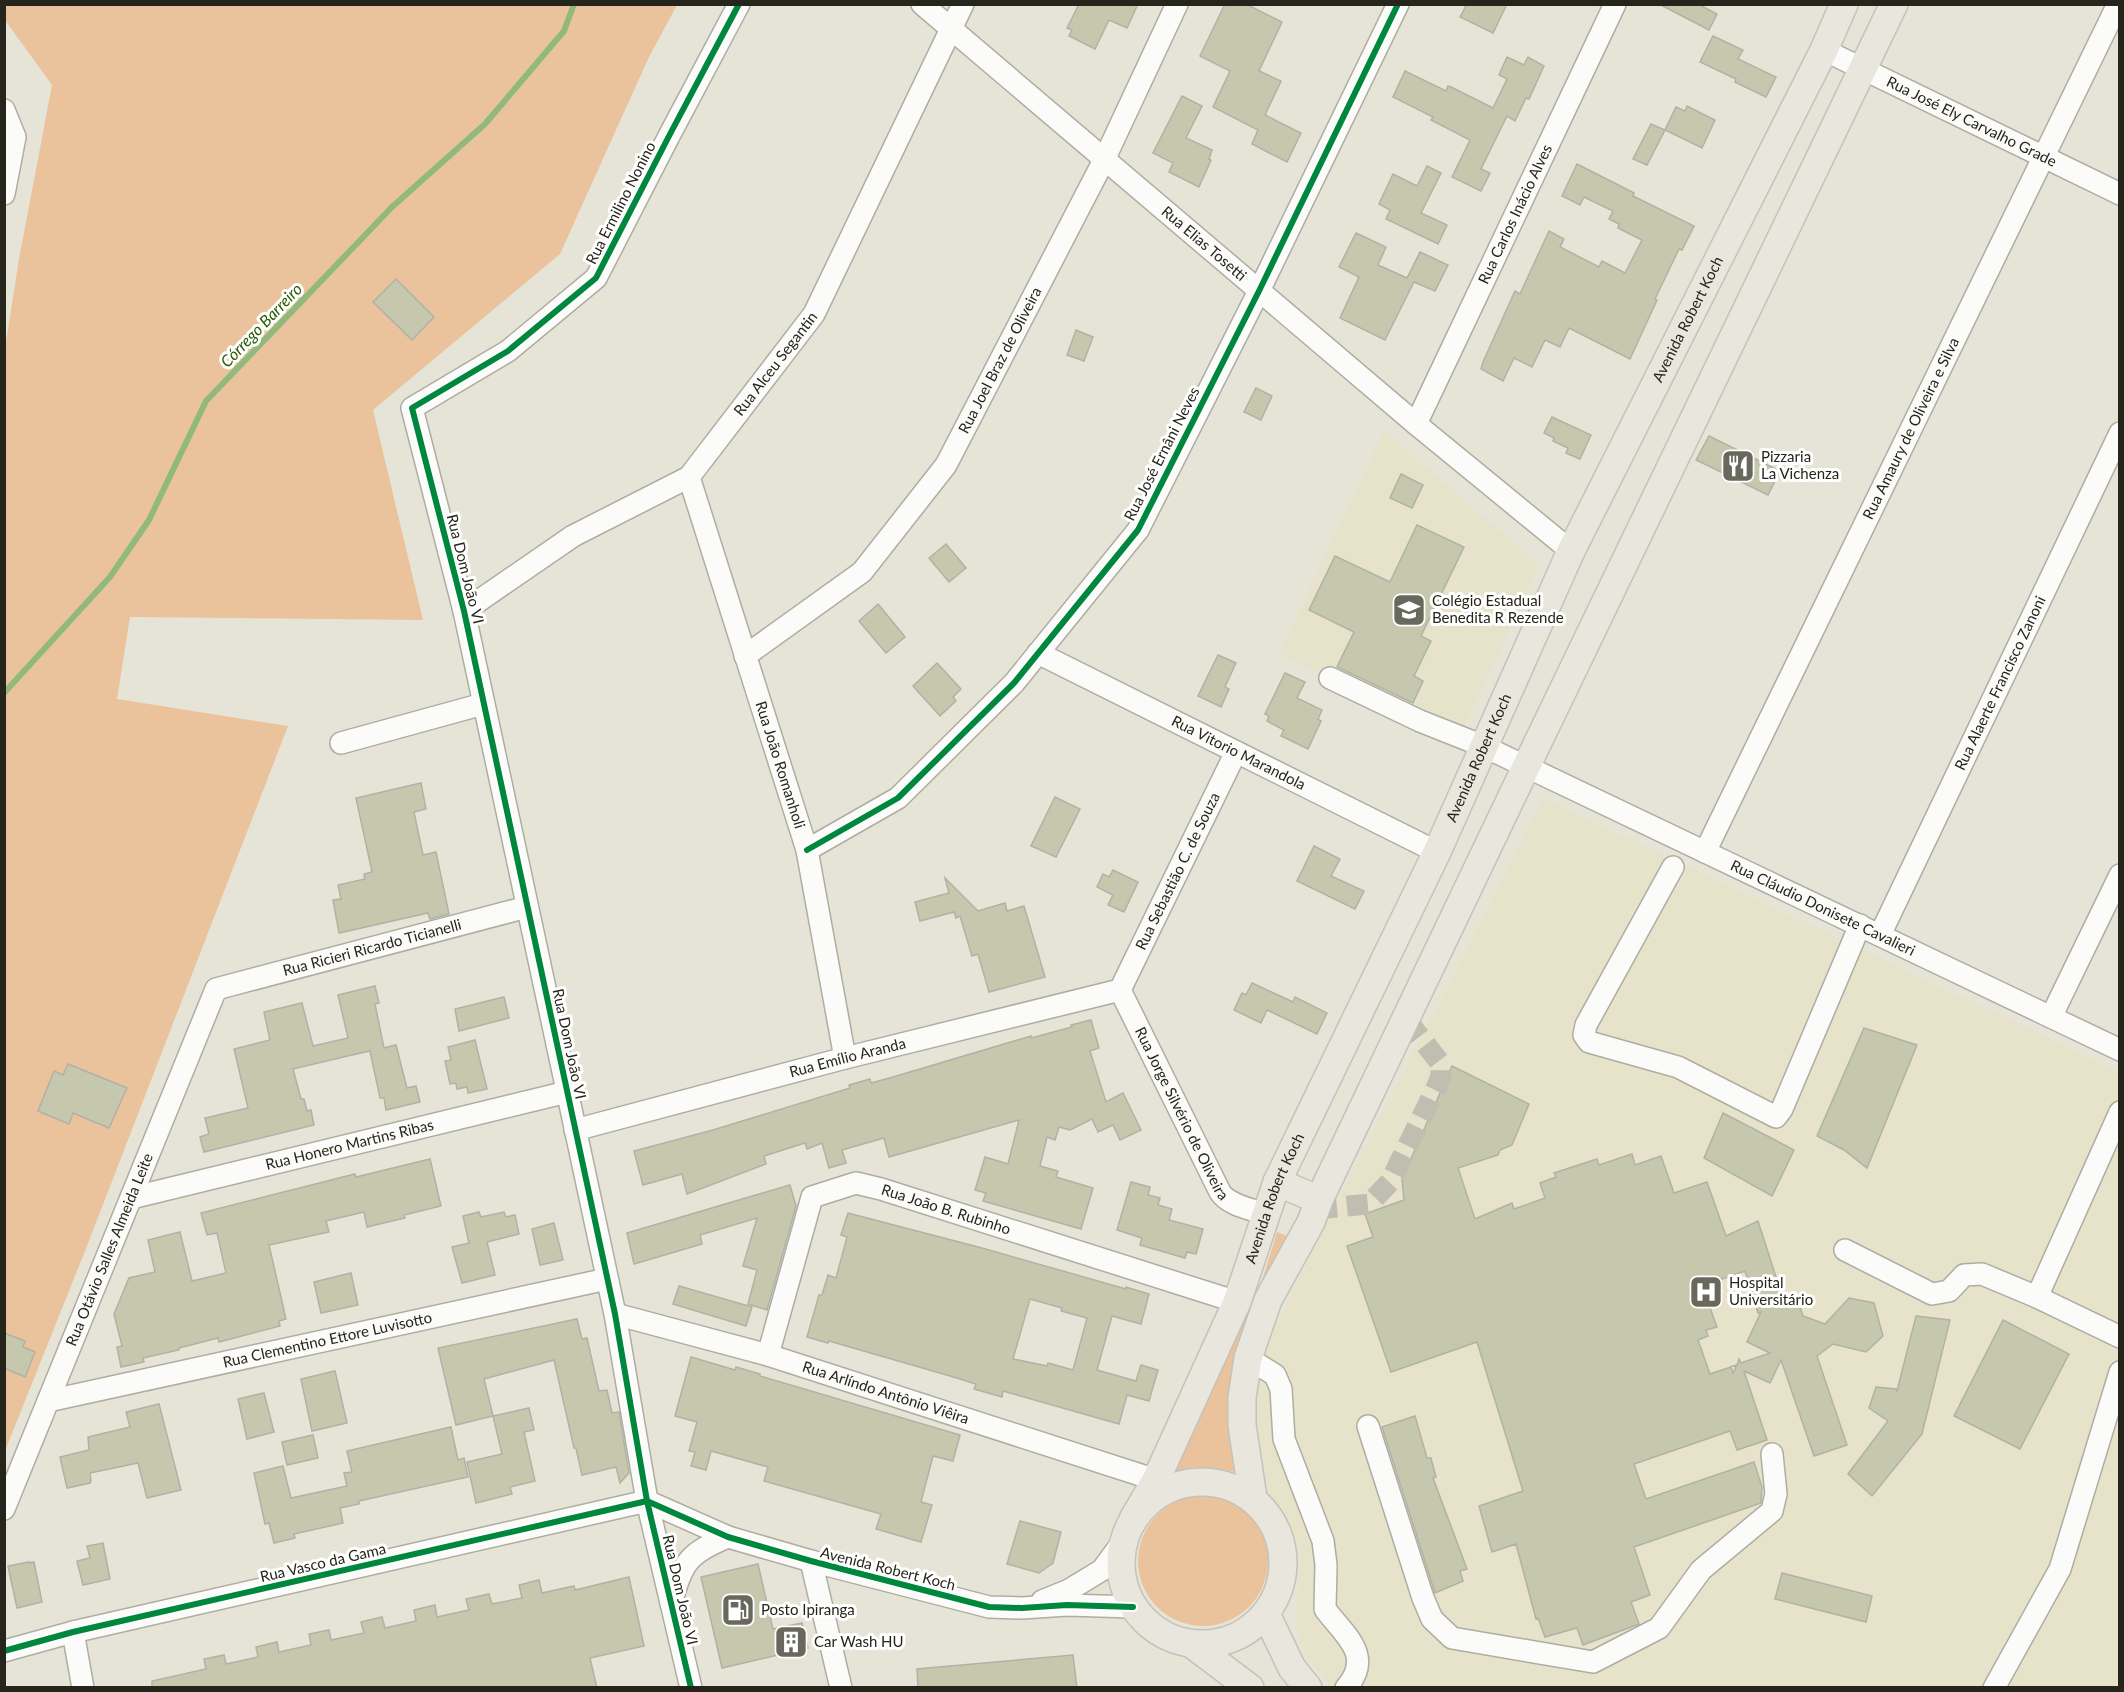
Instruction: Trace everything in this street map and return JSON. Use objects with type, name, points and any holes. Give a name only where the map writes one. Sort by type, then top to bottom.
[{"type":"main road","name":"Avenida Robert Koch","points":[[1129,1530],[1156,1480],[1237,1302],[1277,1182],[1437,852],[1571,551],[1824,50],[1844,4]]},
{"type":"main road","points":[[1252,1498],[1242,1425],[1242,1398],[1248,1358],[1268,1300],[1315,1211],[1894,4]]},
{"type":"main road","points":[[1277,1182],[1315,1211]]},
{"type":"main road","points":[[1265,1214],[1315,1211]]},
{"type":"main road","points":[[1193,1645],[1220,1643],[1246,1633],[1266,1614],[1279,1592],[1284,1566],[1281,1541],[1270,1517],[1252,1498],[1229,1485],[1202,1481],[1175,1486],[1152,1499],[1129,1530],[1121,1563],[1124,1586],[1133,1607],[1149,1626],[1170,1638],[1193,1645],[1250,1688]]},
{"type":"main road","points":[[1266,1614],[1292,1668],[1308,1688]]},
{"type":"street","name":"Rua Ermilino Nonino","points":[[412,408],[508,351],[596,278],[739,4]]},
{"type":"street","name":"Rua Elias Tosetti","points":[[922,4],[1416,424],[1571,551]]},
{"type":"street","name":"Rua Alceu Segantin","points":[[464,611],[573,536],[689,477],[814,314],[963,4]]},
{"type":"street","name":"Rua Joel Braz de Oliveira","points":[[745,656],[862,572],[945,465],[1104,160],[1177,4]]},
{"type":"street","name":"Rua José Ernâni Neves","points":[[807,850],[898,798],[1014,683],[1138,530],[1259,291],[1398,4]]},
{"type":"street","name":"Rua Carlos Inácio Alves","points":[[1416,424],[1615,4]]},
{"type":"street","name":"Rua Amaury de Oliveira e Silva","points":[[1706,852],[2118,4]]},
{"type":"street","name":"Rua José Ely Carvalho Grade","points":[[1824,50],[2120,194]]},
{"type":"street","points":[[4,110],[15,137],[4,194]]},
{"type":"street","name":"Rua Dom João VI","points":[[412,408],[464,611],[608,1279],[647,1501],[691,1688]]},
{"type":"street","name":"Rua Alaerte Francisco Zanoni","points":[[1880,935],[2120,433]]},
{"type":"street","name":"Rua João Romanholi","points":[[689,477],[807,850],[845,1058]]},
{"type":"street","name":"Rua Vitorio Marandola","points":[[1038,653],[1437,852]]},
{"type":"street","name":"Rua Cláudio Donisete Cavalieri","points":[[1330,678],[1420,721],[1483,746],[2120,1050]]},
{"type":"street","points":[[341,743],[483,704]]},
{"type":"street","name":"Rua Sebastião C. de Souza","points":[[1120,990],[1236,752]]},
{"type":"street","points":[[1673,867],[1586,1025],[1584,1035],[1589,1042],[1678,1067],[1776,1117],[1782,1109],[1860,926]]},
{"type":"street","points":[[2051,1017],[2120,875]]},
{"type":"street","name":"Rua Ricieri Ricardo Ticianelli","points":[[216,989],[527,907]]},
{"type":"street","name":"Rua Otávio Salles Almeida Leite","points":[[4,1509],[216,989]]},
{"type":"street","name":"Rua Emílio Aranda","points":[[575,1130],[845,1058],[1120,990]]},
{"type":"street","name":"Rua Jorge Silvério de Oliveira","points":[[1120,990],[1220,1192],[1233,1202],[1265,1214]]},
{"type":"street","name":"Rua Honero Martins Ribas","points":[[131,1198],[567,1092]]},
{"type":"street","points":[[2037,1297],[2120,1112]]},
{"type":"street","name":"Rua João B. Rubinho","points":[[768,1355],[812,1197],[856,1183],[1237,1302]]},
{"type":"street","points":[[1845,1250],[1932,1294],[1949,1291],[1965,1275],[1982,1274],[2037,1297],[2120,1337]]},
{"type":"street","name":"Rua Clementino Ettore Luvisotto","points":[[48,1401],[608,1279]]},
{"type":"street","name":"Rua Arlíndo Antônio Viêira","points":[[615,1314],[768,1355],[1156,1480]]},
{"type":"street","points":[[1248,1358],[1275,1375],[1281,1389],[1284,1439],[1323,1541],[1326,1565],[1324,1609],[1352,1640],[1357,1653],[1357,1670],[1346,1688]]},
{"type":"street","points":[[1994,1688],[2060,1569],[2120,1372]]},
{"type":"street","points":[[1368,1426],[1423,1598],[1432,1619],[1452,1638],[1593,1662],[1659,1628],[1701,1570],[1772,1511],[1776,1494],[1772,1454]]},
{"type":"street","name":"Avenida Robert Koch","points":[[647,1501],[728,1537],[989,1607],[1022,1608],[1067,1605],[1133,1607]]},
{"type":"street","name":"Rua Vasco da Gama","points":[[4,1651],[73,1632],[647,1501]]},
{"type":"street","name":"Avenida Robert Koch","points":[[1022,1608],[1070,1590],[1102,1570],[1129,1530]]},
{"type":"street","points":[[670,1604],[680,1572],[691,1556],[707,1545],[728,1537]]},
{"type":"street","points":[[811,1561],[841,1688]]},
{"type":"street","points":[[73,1632],[83,1688]]},
{"type":"shaded area","points":[[5,5],[677,5],[649,57],[560,254],[373,410],[423,620],[130,617],[117,699],[288,726],[87,1246],[5,1451],[4,355],[19,259],[52,85],[5,20]]},
{"type":"shaded area","name":"Colégio Estadual Benedita R Rezende","points":[[1384,431],[1539,565],[1460,736],[1279,654]]},
{"type":"shaded area","name":"Hospital Universitário","points":[[1544,798],[2119,1072],[2119,1687],[1329,1687],[1322,1673],[1309,1662],[1300,1644],[1296,1616],[1300,1559],[1291,1532],[1270,1494],[1260,1459],[1253,1394],[1262,1355],[1322,1230]]},
{"type":"shaded area","points":[[1277,1232],[1290,1237],[1231,1391],[1230,1440],[1239,1472],[1194,1467],[1171,1475],[1260,1287]]},
{"type":"shaded area","points":[[1203,1496],[1228,1501],[1249,1515],[1263,1536],[1268,1561],[1263,1586],[1249,1607],[1228,1621],[1203,1626],[1178,1621],[1157,1607],[1143,1586],[1138,1561],[1143,1536],[1157,1515],[1178,1501]]},
{"type":"building","points":[[1074,4],[1138,4],[1127,28],[1109,20],[1095,49],[1069,36],[1072,30],[1067,28],[1078,6]]},
{"type":"building","points":[[1225,4],[1246,4],[1282,22],[1259,71],[1281,81],[1265,115],[1301,133],[1287,162],[1252,144],[1258,130],[1213,107],[1230,71],[1200,56]]},
{"type":"building","points":[[1467,4],[1507,4],[1493,33],[1460,17]]},
{"type":"building","points":[[1659,4],[1698,4],[1717,14],[1709,30]]},
{"type":"building","points":[[1713,36],[1743,50],[1738,59],[1776,77],[1766,97],[1735,82],[1736,79],[1700,62]]},
{"type":"building","points":[[1507,57],[1524,65],[1528,57],[1544,66],[1529,99],[1526,98],[1515,121],[1507,116],[1481,169],[1490,173],[1481,191],[1452,177],[1470,140],[1431,120],[1433,117],[1393,97],[1405,71],[1446,91],[1448,86],[1451,87],[1493,108],[1507,79],[1499,75]]},
{"type":"building","points":[[1182,96],[1202,106],[1186,138],[1212,150],[1209,159],[1211,160],[1199,187],[1169,172],[1173,163],[1153,153]]},
{"type":"building","points":[[1687,106],[1715,120],[1702,148],[1665,130],[1676,107],[1685,111]]},
{"type":"building","points":[[1651,124],[1665,130],[1647,165],[1633,159]]},
{"type":"building","points":[[1577,164],[1634,193],[1633,196],[1694,226],[1682,250],[1679,249],[1630,359],[1569,328],[1560,347],[1545,340],[1532,367],[1514,358],[1503,381],[1481,369],[1483,362],[1515,291],[1520,294],[1549,231],[1564,239],[1560,247],[1599,267],[1602,261],[1625,273],[1642,240],[1618,228],[1619,224],[1609,219],[1613,211],[1584,197],[1580,205],[1562,196]]},
{"type":"building","points":[[1427,166],[1441,173],[1421,213],[1447,225],[1438,244],[1386,219],[1390,210],[1379,204],[1393,174],[1417,186]]},
{"type":"building","points":[[1356,233],[1386,247],[1378,265],[1407,278],[1420,252],[1448,265],[1435,291],[1414,282],[1385,340],[1340,318],[1359,277],[1339,267]]},
{"type":"building","points":[[396,279],[434,317],[412,340],[373,302]]},
{"type":"building","points":[[1076,330],[1093,337],[1084,361],[1067,355]]},
{"type":"building","points":[[1256,388],[1272,396],[1261,420],[1244,412]]},
{"type":"building","points":[[1552,417],[1591,435],[1580,459],[1566,453],[1568,448],[1553,441],[1554,438],[1544,433]]},
{"type":"building","name":"Pizzaria La Vichenza","points":[[1709,436],[1780,471],[1768,495],[1696,460]]},
{"type":"building","points":[[1401,474],[1423,485],[1412,508],[1390,498]]},
{"type":"building","points":[[1417,525],[1464,547],[1421,636],[1431,641],[1414,676],[1423,681],[1413,703],[1337,667],[1354,632],[1309,610],[1335,556],[1390,582]]},
{"type":"building","points":[[946,544],[966,568],[949,582],[929,558]]},
{"type":"building","points":[[878,604],[905,637],[886,653],[859,621]]},
{"type":"building","points":[[1218,655],[1236,663],[1225,687],[1229,689],[1221,707],[1198,696]]},
{"type":"building","points":[[937,663],[961,689],[953,697],[956,701],[940,716],[913,686]]},
{"type":"building","points":[[1285,673],[1305,682],[1297,698],[1322,710],[1318,719],[1321,721],[1308,749],[1281,736],[1284,730],[1267,721],[1269,716],[1265,714]]},
{"type":"building","points":[[421,783],[426,809],[414,812],[423,855],[436,852],[449,914],[430,919],[428,913],[339,933],[333,900],[341,899],[338,885],[365,879],[364,874],[372,872],[356,798]]},
{"type":"building","points":[[1055,797],[1080,809],[1056,857],[1031,846]]},
{"type":"building","points":[[1314,846],[1340,859],[1331,876],[1364,891],[1355,909],[1297,881]]},
{"type":"building","points":[[1113,870],[1138,882],[1124,912],[1108,905],[1113,895],[1097,887],[1103,874],[1109,877]]},
{"type":"building","points":[[945,878],[978,911],[1005,903],[1007,911],[1024,906],[1045,977],[989,992],[978,954],[972,956],[960,916],[956,918],[954,912],[920,921],[915,902],[949,893]]},
{"type":"building","points":[[1252,983],[1293,1002],[1295,997],[1327,1013],[1317,1034],[1267,1010],[1261,1023],[1234,1010],[1242,993],[1246,995]]},
{"type":"building","points":[[375,986],[379,1003],[375,1004],[384,1048],[396,1045],[407,1088],[416,1086],[420,1102],[386,1110],[384,1098],[380,1098],[370,1051],[352,1055],[293,1069],[301,1099],[304,1099],[307,1111],[311,1110],[314,1125],[204,1152],[200,1137],[209,1134],[205,1118],[248,1108],[234,1049],[270,1040],[264,1012],[302,1003],[313,1046],[348,1038],[338,995]]},
{"type":"building","points":[[504,997],[509,1018],[459,1031],[455,1009]]},
{"type":"building","points":[[1091,1020],[1099,1048],[1090,1051],[1106,1102],[1123,1093],[1141,1130],[1120,1140],[1113,1125],[1098,1132],[1092,1119],[1070,1130],[1059,1127],[1055,1140],[1047,1137],[1040,1166],[1058,1171],[1056,1177],[1093,1188],[1081,1229],[983,1201],[986,1193],[975,1190],[985,1157],[1008,1164],[1019,1120],[889,1157],[884,1138],[842,1150],[846,1163],[829,1168],[822,1143],[807,1149],[805,1143],[764,1156],[766,1164],[687,1194],[682,1174],[643,1185],[634,1151],[713,1130],[850,1088],[849,1085],[870,1079],[871,1083]]},
{"type":"building","points":[[1864,1028],[1917,1045],[1867,1168],[1844,1150],[1817,1136]]},
{"type":"building","points":[[475,1040],[487,1089],[468,1093],[467,1087],[457,1089],[456,1083],[450,1084],[445,1061],[451,1060],[448,1047]]},
{"type":"building","points":[[68,1064],[127,1088],[109,1128],[73,1113],[69,1124],[38,1111],[54,1071],[63,1075]]},
{"type":"building","name":"Hospital Universitário","points":[[1452,1066],[1529,1104],[1512,1145],[1500,1150],[1498,1155],[1458,1168],[1475,1219],[1512,1203],[1514,1209],[1545,1198],[1540,1183],[1556,1177],[1554,1173],[1597,1159],[1599,1165],[1632,1154],[1635,1165],[1661,1156],[1674,1193],[1707,1182],[1726,1236],[1758,1221],[1786,1308],[1799,1304],[1803,1316],[1825,1324],[1849,1298],[1874,1303],[1883,1336],[1866,1352],[1833,1344],[1817,1356],[1847,1445],[1814,1456],[1781,1360],[1770,1383],[1744,1371],[1767,1440],[1737,1450],[1730,1431],[1634,1464],[1646,1499],[1754,1462],[1762,1487],[1761,1503],[1634,1547],[1650,1595],[1631,1602],[1639,1624],[1583,1645],[1577,1628],[1545,1637],[1538,1618],[1536,1619],[1516,1544],[1492,1552],[1479,1506],[1523,1491],[1477,1342],[1391,1372],[1347,1246],[1373,1237],[1365,1214],[1404,1200],[1402,1179]],"holes":[[[1745,1271],[1758,1313],[1761,1312],[1747,1342],[1770,1353],[1741,1363],[1739,1359],[1737,1365],[1733,1366],[1736,1367],[1733,1373],[1731,1367],[1710,1374],[1698,1340],[1708,1336],[1706,1330],[1717,1327],[1702,1286]]]},
{"type":"building","points":[[1723,1113],[1794,1150],[1772,1196],[1704,1158]]},
{"type":"building","points":[[430,1159],[441,1206],[367,1227],[364,1212],[326,1221],[329,1232],[269,1245],[286,1319],[279,1321],[280,1326],[219,1342],[218,1338],[179,1348],[179,1350],[143,1358],[144,1362],[121,1367],[117,1347],[122,1346],[114,1314],[129,1278],[155,1272],[148,1240],[180,1232],[192,1281],[226,1273],[217,1233],[207,1235],[201,1213],[355,1174],[356,1177]]},
{"type":"building","points":[[1131,1182],[1150,1187],[1148,1195],[1160,1198],[1158,1205],[1172,1209],[1169,1220],[1203,1229],[1196,1254],[1187,1252],[1185,1258],[1140,1245],[1142,1238],[1117,1230]]},
{"type":"building","points":[[790,1185],[796,1206],[767,1310],[748,1304],[757,1270],[743,1266],[757,1218],[700,1235],[702,1244],[634,1264],[627,1233]]},
{"type":"building","points":[[479,1212],[481,1217],[504,1212],[506,1217],[515,1215],[519,1234],[487,1242],[495,1275],[462,1283],[452,1247],[469,1243],[463,1216]]},
{"type":"building","points":[[848,1213],[1149,1294],[1141,1324],[1112,1316],[1097,1370],[1136,1381],[1141,1365],[1158,1370],[1149,1401],[1127,1395],[1119,1424],[1003,1391],[1002,1397],[974,1389],[976,1384],[829,1341],[828,1343],[807,1337],[819,1295],[822,1295],[828,1275],[836,1278],[847,1237],[841,1235]],"holes":[[[1030,1299],[1062,1308],[1061,1311],[1087,1318],[1073,1370],[1048,1363],[1047,1366],[1013,1359]]]},
{"type":"building","points":[[554,1223],[563,1260],[540,1265],[532,1229]]},
{"type":"building","points":[[351,1273],[358,1305],[321,1313],[314,1282]]},
{"type":"building","points":[[679,1286],[752,1307],[746,1326],[673,1304]]},
{"type":"building","points":[[1916,1316],[1950,1320],[1922,1434],[1872,1496],[1848,1474],[1888,1421],[1869,1408],[1876,1387],[1897,1391]]},
{"type":"building","points":[[577,1319],[582,1339],[587,1338],[599,1391],[607,1390],[612,1413],[619,1412],[629,1473],[620,1483],[616,1467],[582,1475],[554,1360],[484,1379],[493,1416],[456,1425],[438,1348]]},
{"type":"building","points":[[2003,1320],[2069,1354],[2020,1449],[1954,1416]]},
{"type":"building","points":[[4,1333],[25,1341],[23,1347],[35,1352],[25,1377],[4,1368]]},
{"type":"building","points":[[691,1357],[735,1370],[736,1367],[960,1435],[953,1461],[933,1456],[921,1502],[932,1505],[921,1542],[876,1529],[881,1514],[764,1481],[768,1467],[711,1451],[706,1470],[691,1466],[695,1452],[689,1451],[697,1422],[675,1416]]},
{"type":"building","points":[[335,1371],[347,1423],[312,1431],[301,1379]]},
{"type":"building","points":[[264,1393],[274,1432],[247,1439],[238,1399]]},
{"type":"building","points":[[159,1404],[181,1490],[147,1498],[138,1463],[90,1473],[90,1483],[67,1488],[60,1457],[89,1450],[88,1437],[130,1427],[126,1412]]},
{"type":"building","points":[[529,1408],[534,1430],[524,1432],[535,1481],[510,1487],[512,1494],[476,1503],[467,1462],[502,1454],[493,1416]]},
{"type":"building","points":[[1415,1416],[1427,1458],[1431,1458],[1436,1477],[1433,1478],[1467,1569],[1460,1571],[1463,1581],[1435,1593],[1382,1427]]},
{"type":"building","points":[[451,1427],[458,1460],[464,1458],[468,1477],[359,1501],[359,1504],[340,1508],[343,1523],[294,1534],[295,1538],[274,1543],[269,1523],[265,1524],[254,1473],[283,1466],[291,1498],[347,1486],[344,1473],[352,1472],[347,1451]]},
{"type":"building","points":[[313,1435],[318,1458],[287,1465],[282,1442]]},
{"type":"building","points":[[1020,1521],[1061,1532],[1053,1563],[1039,1573],[1007,1564]]},
{"type":"building","points":[[103,1543],[110,1579],[83,1585],[77,1561],[90,1558],[87,1546]]},
{"type":"building","points":[[34,1562],[42,1602],[17,1608],[8,1566]]},
{"type":"building","name":"Posto Ipiranga","points":[[758,1564],[773,1629],[802,1623],[808,1648],[722,1668],[701,1577]]},
{"type":"building","points":[[1782,1573],[1872,1596],[1866,1622],[1775,1599]]},
{"type":"building","points":[[629,1577],[644,1646],[590,1658],[597,1688],[152,1688],[152,1681],[206,1669],[204,1659],[224,1655],[226,1664],[258,1657],[256,1647],[277,1642],[279,1652],[311,1645],[309,1634],[329,1630],[331,1640],[364,1633],[361,1622],[382,1617],[385,1628],[416,1621],[414,1610],[435,1605],[437,1617],[469,1610],[466,1599],[489,1594],[492,1604],[522,1598],[519,1585],[539,1580],[542,1593],[574,1586],[575,1590]]},
{"type":"building","points":[[1073,1655],[1077,1688],[918,1688],[917,1669]]},
{"type":"waterway","name":"Córrego Barreiro","points":[[4,693],[110,577],[149,520],[206,401],[392,207],[485,124],[564,31],[574,4]]},
{"type":"tunnel","points":[[1316,1209],[1369,1204],[1390,1182],[1437,1086],[1441,1076],[1441,1064],[1406,1019]]},
{"type":"cycle path","points":[[691,1688],[647,1501],[615,1314],[464,611],[412,408],[508,351],[596,278],[739,4]]},
{"type":"cycle path","points":[[807,850],[898,798],[1014,683],[1138,530],[1259,291],[1398,4]]},
{"type":"cycle path","points":[[4,1651],[73,1632],[647,1501],[728,1537],[989,1607],[1022,1608],[1067,1605],[1133,1607]]},
{"type":"place","name":"Pizzaria La Vichenza","points":[[1738,466]]},
{"type":"place","name":"Colégio Estadual Benedita R Rezende","points":[[1409,610]]},
{"type":"place","name":"Hospital Universitário","points":[[1706,1292]]},
{"type":"place","name":"Posto Ipiranga","points":[[738,1610]]},
{"type":"place","name":"Car Wash HU","points":[[791,1642]]}]
